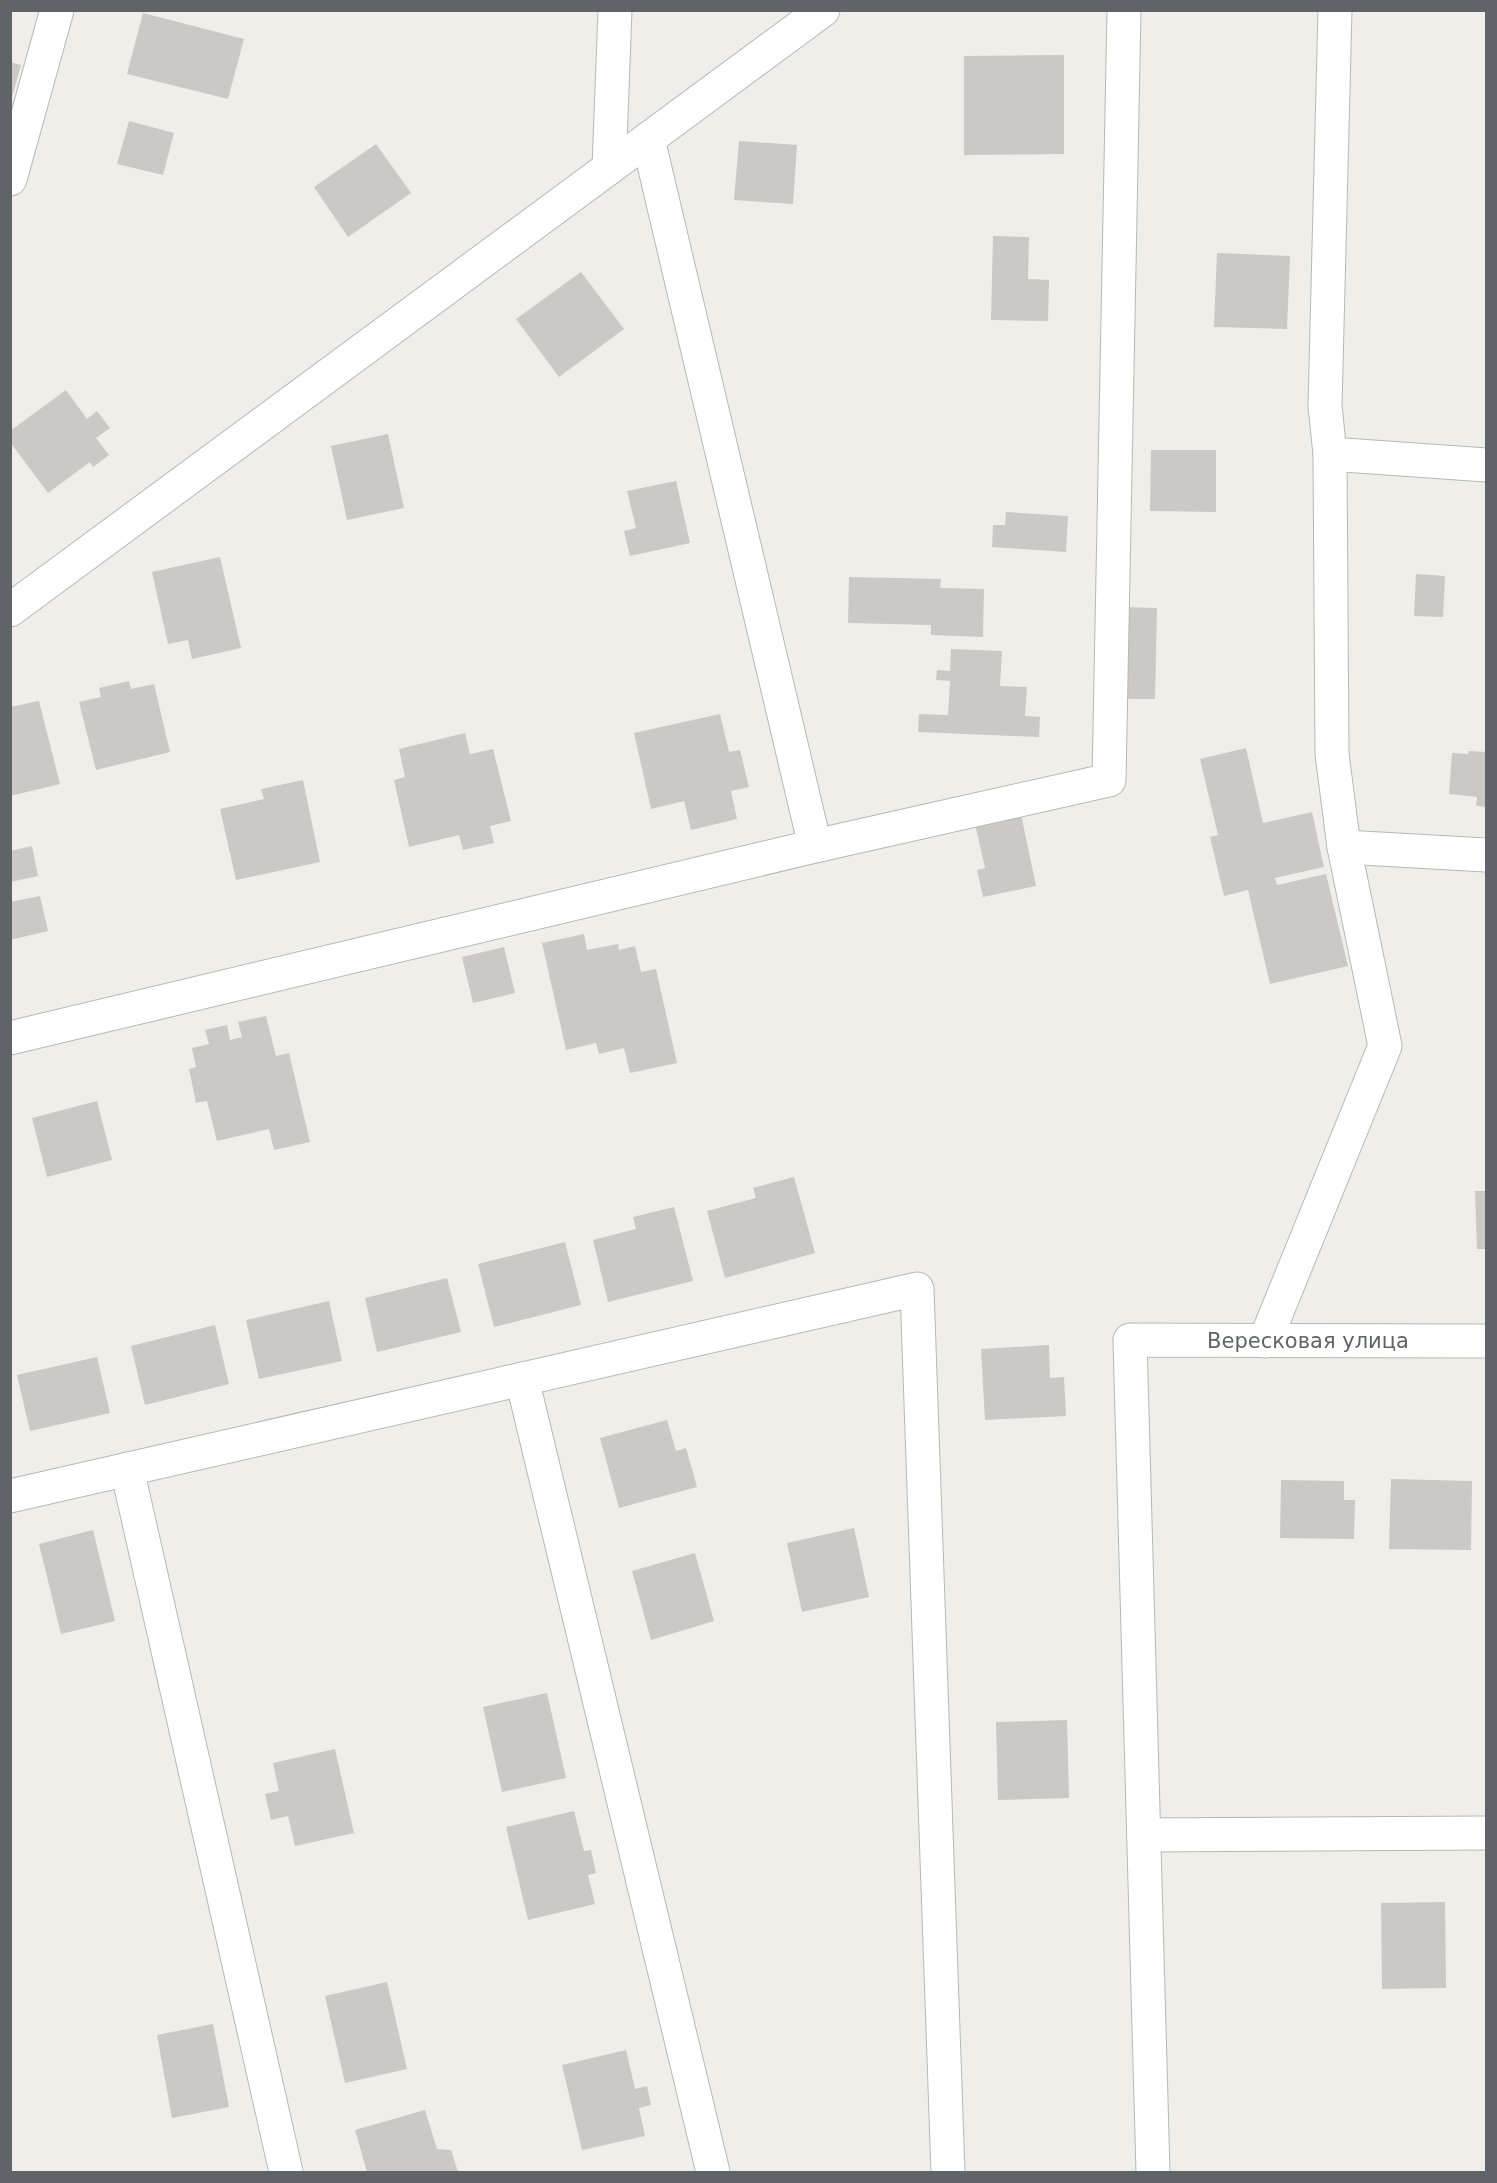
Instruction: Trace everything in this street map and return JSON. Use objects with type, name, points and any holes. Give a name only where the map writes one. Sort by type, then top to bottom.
[{"type":"street","points":[[10,178],[57,10]]},
{"type":"street","points":[[609,168],[615,10]]},
{"type":"street","points":[[10,610],[823,10]]},
{"type":"street","points":[[10,1038],[815,846],[1109,780],[1124,10]]},
{"type":"street","points":[[1265,1341],[1385,1046],[1344,848],[1332,754],[1330,454],[1325,406],[1335,10]]},
{"type":"street","points":[[648,140],[815,846]]},
{"type":"street","points":[[1330,454],[1486,465]]},
{"type":"street","points":[[1344,848],[1486,855]]},
{"type":"street","points":[[10,1496],[917,1289],[948,2172]]},
{"type":"street","name":"Вересковая улица","points":[[1144,1835],[1131,1340],[1486,1341]]},
{"type":"street","points":[[522,1379],[713,2172]]},
{"type":"street","points":[[127,1469],[286,2172]]},
{"type":"street","points":[[1153,2172],[1144,1835],[1486,1833]]},
{"type":"building","points":[[143,13],[244,39],[228,99],[127,74]]},
{"type":"building","points":[[1064,55],[1064,154],[964,155],[964,56]]},
{"type":"building","points":[[10,62],[21,65],[11,101],[10,101]]},
{"type":"building","points":[[129,121],[174,133],[163,175],[117,164]]},
{"type":"building","points":[[739,141],[797,145],[793,204],[734,200]]},
{"type":"building","points":[[376,144],[411,193],[348,237],[314,187]]},
{"type":"building","points":[[993,236],[1029,237],[1028,279],[1049,280],[1048,321],[991,320]]},
{"type":"building","points":[[1217,253],[1290,256],[1287,329],[1214,327]]},
{"type":"building","points":[[581,272],[624,329],[559,377],[516,319]]},
{"type":"building","points":[[66,390],[87,419],[97,411],[110,428],[96,438],[109,455],[93,467],[90,462],[48,493],[10,442],[10,431]]},
{"type":"building","points":[[388,434],[404,508],[347,520],[331,446]]},
{"type":"building","points":[[1151,450],[1216,450],[1216,512],[1150,511]]},
{"type":"building","points":[[676,481],[690,543],[630,556],[624,531],[636,528],[627,491]]},
{"type":"building","points":[[1006,512],[1068,516],[1066,552],[992,547],[993,525],[1005,525]]},
{"type":"building","points":[[220,557],[241,648],[192,659],[188,640],[168,644],[152,572]]},
{"type":"building","points":[[1416,574],[1445,576],[1443,617],[1414,616]]},
{"type":"building","points":[[849,577],[941,579],[940,588],[984,589],[983,637],[931,635],[931,625],[848,623]]},
{"type":"building","points":[[1121,607],[1157,608],[1155,699],[1120,699]]},
{"type":"building","points":[[951,649],[1002,651],[1000,686],[1027,687],[1025,716],[1040,717],[1039,737],[918,732],[919,714],[948,715],[950,681],[936,680],[937,670],[950,671]]},
{"type":"building","points":[[129,681],[131,689],[154,684],[170,752],[96,770],[79,702],[101,697],[99,688]]},
{"type":"building","points":[[39,701],[60,784],[10,796],[10,707]]},
{"type":"building","points":[[720,714],[729,752],[740,750],[749,787],[731,791],[737,819],[691,830],[684,801],[651,809],[634,733]]},
{"type":"building","points":[[465,733],[470,754],[493,749],[511,821],[490,826],[494,843],[463,850],[459,835],[409,847],[394,780],[405,777],[399,749]]},
{"type":"building","points":[[1246,748],[1263,823],[1312,812],[1324,867],[1275,878],[1277,885],[1326,874],[1348,966],[1270,984],[1248,890],[1224,896],[1210,837],[1218,835],[1200,759]]},
{"type":"building","points":[[1469,751],[1486,752],[1486,807],[1476,806],[1477,797],[1449,794],[1452,753],[1468,754]]},
{"type":"building","points":[[303,780],[320,862],[236,880],[220,809],[264,799],[261,789]]},
{"type":"building","points":[[1021,814],[1036,886],[983,897],[977,870],[985,868],[975,824]]},
{"type":"building","points":[[32,846],[38,876],[10,882],[10,851]]},
{"type":"building","points":[[40,896],[48,931],[10,940],[10,902]]},
{"type":"building","points":[[584,934],[587,950],[618,944],[619,950],[635,946],[641,972],[656,969],[677,1063],[630,1073],[624,1048],[599,1054],[596,1043],[566,1050],[542,943]]},
{"type":"building","points":[[504,947],[515,993],[473,1003],[462,957]]},
{"type":"building","points":[[266,1016],[276,1056],[289,1053],[310,1142],[274,1150],[269,1129],[217,1141],[207,1101],[196,1103],[189,1069],[196,1067],[192,1048],[209,1044],[205,1030],[227,1025],[230,1040],[242,1037],[238,1022]]},
{"type":"building","points":[[97,1101],[112,1160],[47,1177],[32,1118]]},
{"type":"building","points":[[794,1177],[815,1253],[725,1278],[707,1211],[756,1198],[753,1188]]},
{"type":"building","points":[[1475,1191],[1486,1191],[1486,1249],[1477,1249]]},
{"type":"building","points":[[674,1207],[693,1281],[608,1302],[593,1240],[636,1229],[633,1217]]},
{"type":"building","points":[[565,1242],[581,1305],[494,1327],[478,1264]]},
{"type":"building","points":[[447,1278],[461,1332],[377,1352],[365,1298]]},
{"type":"building","points":[[329,1301],[342,1361],[259,1379],[246,1320]]},
{"type":"building","points":[[215,1325],[229,1384],[145,1405],[131,1346]]},
{"type":"building","points":[[1049,1345],[1050,1378],[1064,1377],[1066,1416],[985,1420],[981,1349]]},
{"type":"building","points":[[97,1357],[110,1413],[30,1431],[17,1375]]},
{"type":"building","points":[[667,1420],[676,1451],[686,1448],[697,1487],[619,1508],[600,1438]]},
{"type":"building","points":[[1391,1479],[1472,1481],[1471,1550],[1389,1549]]},
{"type":"building","points":[[1281,1480],[1344,1481],[1344,1500],[1355,1500],[1354,1539],[1280,1538]]},
{"type":"building","points":[[854,1528],[869,1597],[802,1612],[787,1543]]},
{"type":"building","points":[[93,1530],[115,1621],[61,1634],[39,1544]]},
{"type":"building","points":[[695,1553],[714,1621],[651,1640],[632,1571]]},
{"type":"building","points":[[547,1693],[566,1778],[502,1792],[483,1707]]},
{"type":"building","points":[[1067,1720],[1069,1798],[998,1800],[996,1722]]},
{"type":"building","points":[[335,1749],[354,1833],[295,1846],[288,1816],[271,1820],[265,1794],[279,1791],[273,1763]]},
{"type":"building","points":[[574,1811],[584,1851],[591,1850],[596,1873],[588,1875],[595,1904],[528,1920],[506,1827]]},
{"type":"building","points":[[1445,1902],[1446,1988],[1382,1989],[1381,1903]]},
{"type":"building","points":[[387,1982],[407,2069],[345,2083],[325,1996]]},
{"type":"building","points":[[213,2024],[229,2107],[172,2118],[157,2035]]},
{"type":"building","points":[[626,2050],[635,2089],[647,2086],[651,2105],[639,2108],[645,2136],[582,2150],[562,2065]]},
{"type":"building","points":[[425,2110],[437,2149],[451,2150],[458,2172],[367,2172],[355,2130]]}]
